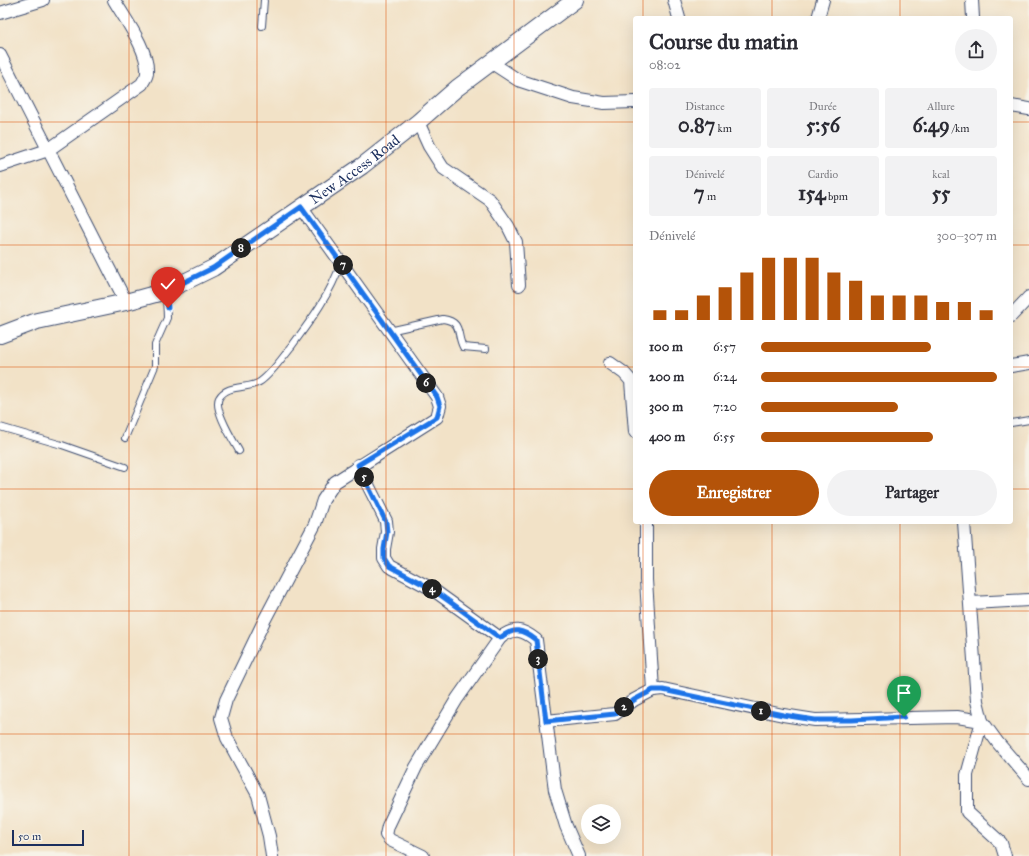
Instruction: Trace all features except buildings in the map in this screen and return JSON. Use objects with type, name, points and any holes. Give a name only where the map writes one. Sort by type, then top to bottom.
[{"type":"main road","name":"New Access Road","points":[[0,335],[37,321],[126,302],[166,291],[213,268],[362,166],[418,122],[457,88],[575,0]]},
{"type":"street","points":[[0,13],[43,0]]},
{"type":"street","points":[[0,166],[48,150],[142,84],[147,74],[146,60],[139,44],[114,0]]},
{"type":"street","points":[[674,0],[678,16]]},
{"type":"street","points":[[819,16],[823,0]]},
{"type":"street","points":[[972,0],[974,16]]},
{"type":"street","points":[[0,55],[126,302]]},
{"type":"street","points":[[492,63],[518,80],[573,98],[604,103],[633,102]]},
{"type":"street","points":[[1013,106],[1029,109]]},
{"type":"street","points":[[418,122],[429,146],[444,168],[490,200],[508,226],[516,242],[519,285]]},
{"type":"street","points":[[272,856],[269,836],[258,795],[227,738],[221,718],[226,700],[265,619],[315,524],[323,500],[334,482],[358,465],[437,417],[440,406],[437,397],[301,207]]},
{"type":"street","points":[[1013,314],[1029,297]]},
{"type":"street","points":[[610,363],[624,373],[631,381],[633,406]]},
{"type":"street","points":[[1013,366],[1029,363]]},
{"type":"street","points":[[358,465],[386,522],[387,532],[384,558],[389,566],[432,589],[500,638]]},
{"type":"street","points":[[646,524],[646,580],[653,690]]},
{"type":"street","points":[[964,524],[977,701],[982,721],[998,743],[1029,779]]},
{"type":"street","points":[[971,603],[1029,600]]},
{"type":"street","points":[[423,856],[390,840],[386,835],[388,826],[416,767],[457,699],[500,638],[508,632],[517,630],[527,632],[536,640],[555,790],[566,826],[579,856]]},
{"type":"street","points":[[546,721],[615,714],[634,700],[653,690],[663,690],[783,715],[815,720],[957,717],[982,721]]},
{"type":"street","points":[[982,721],[967,775],[967,812],[1001,843],[1005,856]]},
{"type":"lane","points":[[262,26],[264,0]]},
{"type":"lane","points":[[239,451],[220,415],[218,405],[219,397],[228,391],[262,381],[284,357],[325,300],[334,284],[341,264]]},
{"type":"lane","points":[[125,438],[155,366],[155,346],[167,318],[166,291]]},
{"type":"lane","points":[[389,331],[443,319],[450,320],[457,325],[463,347],[486,349]]},
{"type":"lane","points":[[1013,423],[1029,420]]},
{"type":"lane","points":[[0,427],[62,445],[125,467]]},
{"type":"route","points":[[168,308],[166,291],[213,268],[301,207],[437,397],[440,406],[437,417],[358,465],[383,513],[386,522],[387,532],[384,558],[389,566],[432,589],[500,638],[508,632],[517,630],[527,632],[536,640],[546,721],[598,717],[615,714],[634,700],[653,690],[663,690],[783,715],[815,720],[852,720],[904,717]]}]
